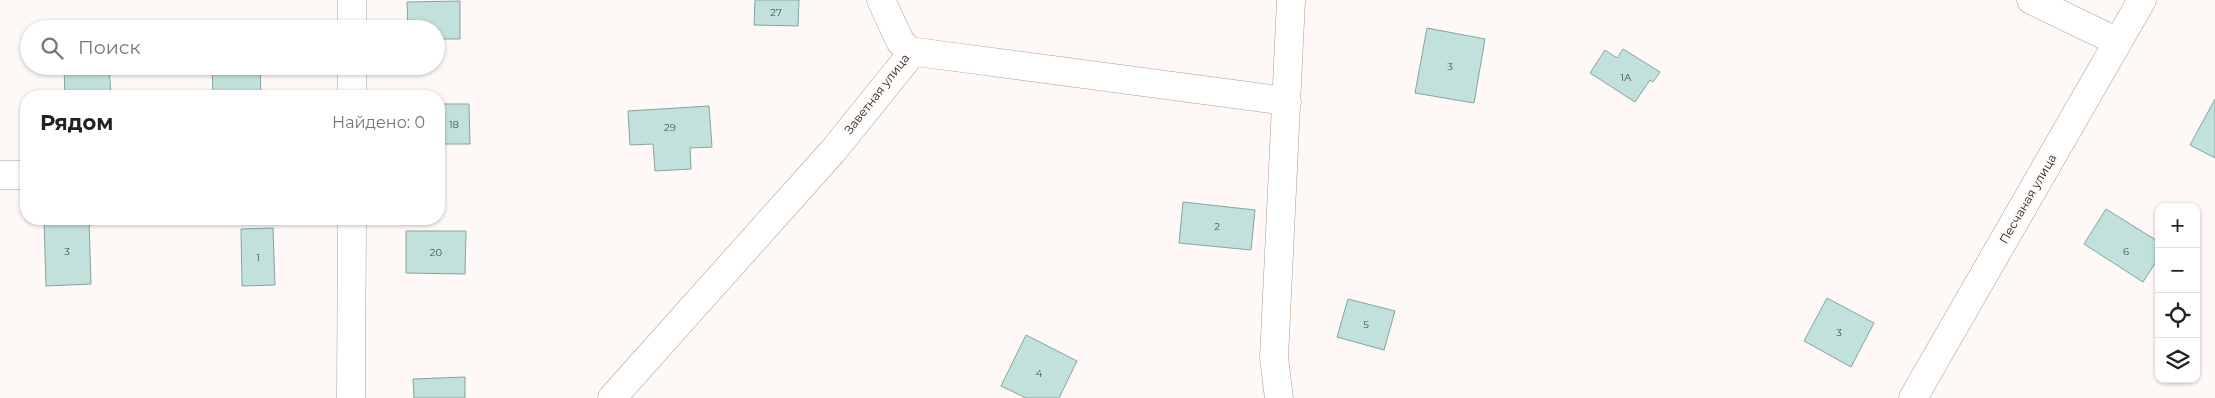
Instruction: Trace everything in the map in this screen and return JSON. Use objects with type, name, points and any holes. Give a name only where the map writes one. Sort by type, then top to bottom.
[{"type":"street","points":[[352,0],[352,20]]},
{"type":"street","points":[[881,0],[900,41],[909,51]]},
{"type":"street","points":[[1278,398],[1274,358],[1291,0]]},
{"type":"street","points":[[2031,0],[2118,42]]},
{"type":"street","name":"Песчаная улица","points":[[1913,398],[2142,0]]},
{"type":"street","name":"Заветная улица","points":[[612,398],[833,151],[908,58],[909,51],[1286,101]]},
{"type":"street","points":[[352,75],[352,90]]},
{"type":"street","points":[[0,175],[20,174]]},
{"type":"street","points":[[351,398],[352,225]]},
{"type":"building","points":[[755,0],[799,0],[798,26],[754,25]]},
{"type":"building","points":[[460,1],[460,39],[445,39],[445,20],[408,20],[407,2]]},
{"type":"building","points":[[1427,28],[1485,39],[1474,103],[1415,93]]},
{"type":"building","points":[[1623,49],[1660,72],[1653,82],[1650,80],[1635,102],[1590,73],[1605,50],[1617,58]]},
{"type":"building","points":[[64,75],[110,75],[111,90],[65,90]]},
{"type":"building","points":[[212,75],[260,75],[261,90],[213,90]]},
{"type":"building","points":[[2215,99],[2215,158],[2190,145]]},
{"type":"building","points":[[445,104],[469,104],[470,144],[445,144]]},
{"type":"building","points":[[709,106],[712,147],[690,148],[691,169],[655,171],[653,144],[630,145],[628,111]]},
{"type":"building","points":[[1183,202],[1255,210],[1251,250],[1179,243]]},
{"type":"building","points":[[2106,209],[2155,240],[2155,263],[2143,282],[2084,244]]},
{"type":"building","points":[[44,225],[89,225],[91,284],[46,286]]},
{"type":"building","points":[[273,228],[275,285],[242,286],[241,229]]},
{"type":"building","points":[[406,231],[466,231],[465,274],[406,273]]},
{"type":"building","points":[[1827,298],[1874,323],[1851,367],[1804,341]]},
{"type":"building","points":[[1348,299],[1395,311],[1384,350],[1337,337]]},
{"type":"building","points":[[1026,335],[1077,361],[1059,398],[1026,398],[1001,386]]},
{"type":"building","points":[[465,377],[465,398],[414,398],[413,379]]}]
